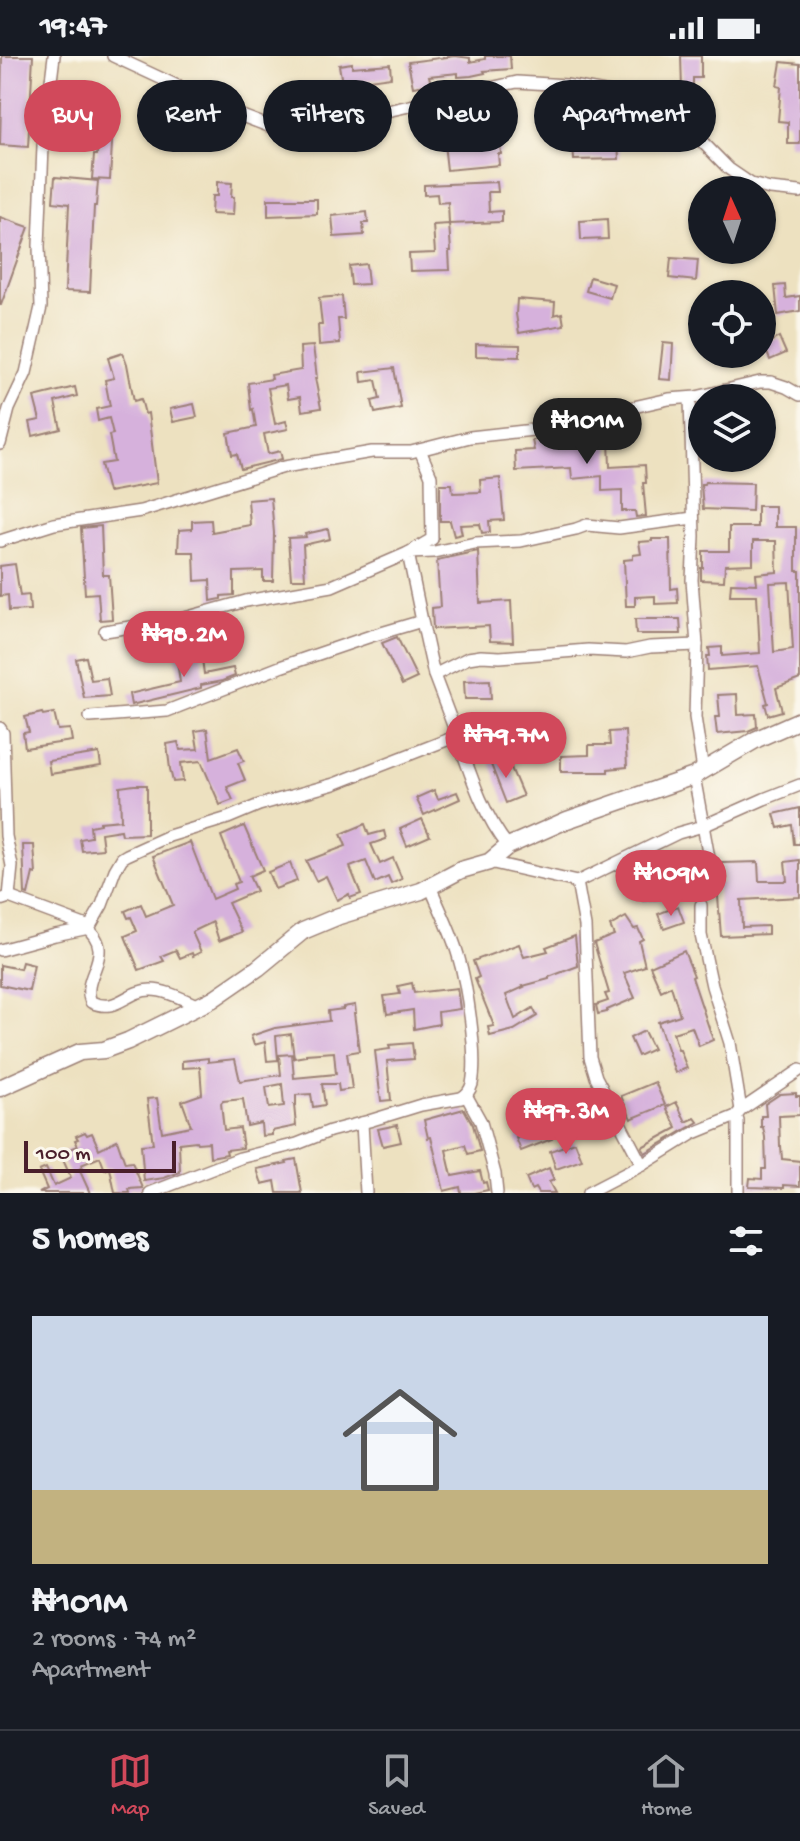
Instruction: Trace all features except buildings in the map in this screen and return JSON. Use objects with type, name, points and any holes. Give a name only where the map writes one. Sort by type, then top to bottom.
[{"type":"street","points":[[0,444],[4,410],[26,373],[41,307],[39,246],[43,146],[54,56]]},
{"type":"street","points":[[113,56],[279,130],[324,125],[517,82],[566,85],[654,101],[670,109],[729,169],[751,184],[800,192]]},
{"type":"street","points":[[751,384],[771,382],[800,395]]},
{"type":"street","points":[[0,541],[54,524],[141,511],[284,467],[372,452],[411,452],[470,437],[561,427],[580,419],[669,399],[688,398]]},
{"type":"street","points":[[105,631],[181,619],[246,601],[332,586],[408,553],[432,539],[431,476],[420,450]]},
{"type":"street","points":[[692,472],[692,580],[697,645],[695,717],[702,764],[698,773],[703,826],[711,869]]},
{"type":"street","points":[[408,553],[434,552],[475,543],[521,541],[587,525],[619,528],[693,518]]},
{"type":"street","points":[[408,553],[434,675],[467,767],[498,833],[508,846]]},
{"type":"street","points":[[90,717],[167,711],[280,667],[422,621]]},
{"type":"street","points":[[434,675],[468,658],[481,656],[588,650],[626,652],[650,647],[697,645]]},
{"type":"street","points":[[0,1088],[80,1052],[116,1046],[213,999],[303,931],[339,916],[409,896],[461,870],[489,862],[508,846],[567,820],[698,773],[757,739],[800,720]]},
{"type":"street","points":[[0,728],[3,733],[6,836],[12,866],[5,898],[89,928],[98,943],[100,956],[89,988],[91,1002],[102,1007],[111,1006],[140,990],[155,989],[199,1006]]},
{"type":"street","points":[[0,950],[89,928],[122,858],[135,851],[259,805],[334,784],[457,736]]},
{"type":"street","points":[[489,862],[577,882],[678,833],[703,826],[800,785]]},
{"type":"street","points":[[577,882],[585,926],[590,1057],[596,1077],[642,1165]]},
{"type":"street","points":[[150,1193],[240,1158],[297,1144],[330,1131],[421,1105],[466,1095],[471,1088],[474,1063],[464,979],[457,952],[430,886]]},
{"type":"street","points":[[701,905],[701,935],[712,986],[730,1043],[739,1113],[738,1193]]},
{"type":"street","points":[[588,1193],[692,1134],[739,1113],[800,1070]]},
{"type":"street","points":[[466,1095],[481,1122],[497,1193]]},
{"type":"street","points":[[362,1123],[366,1193]]}]
